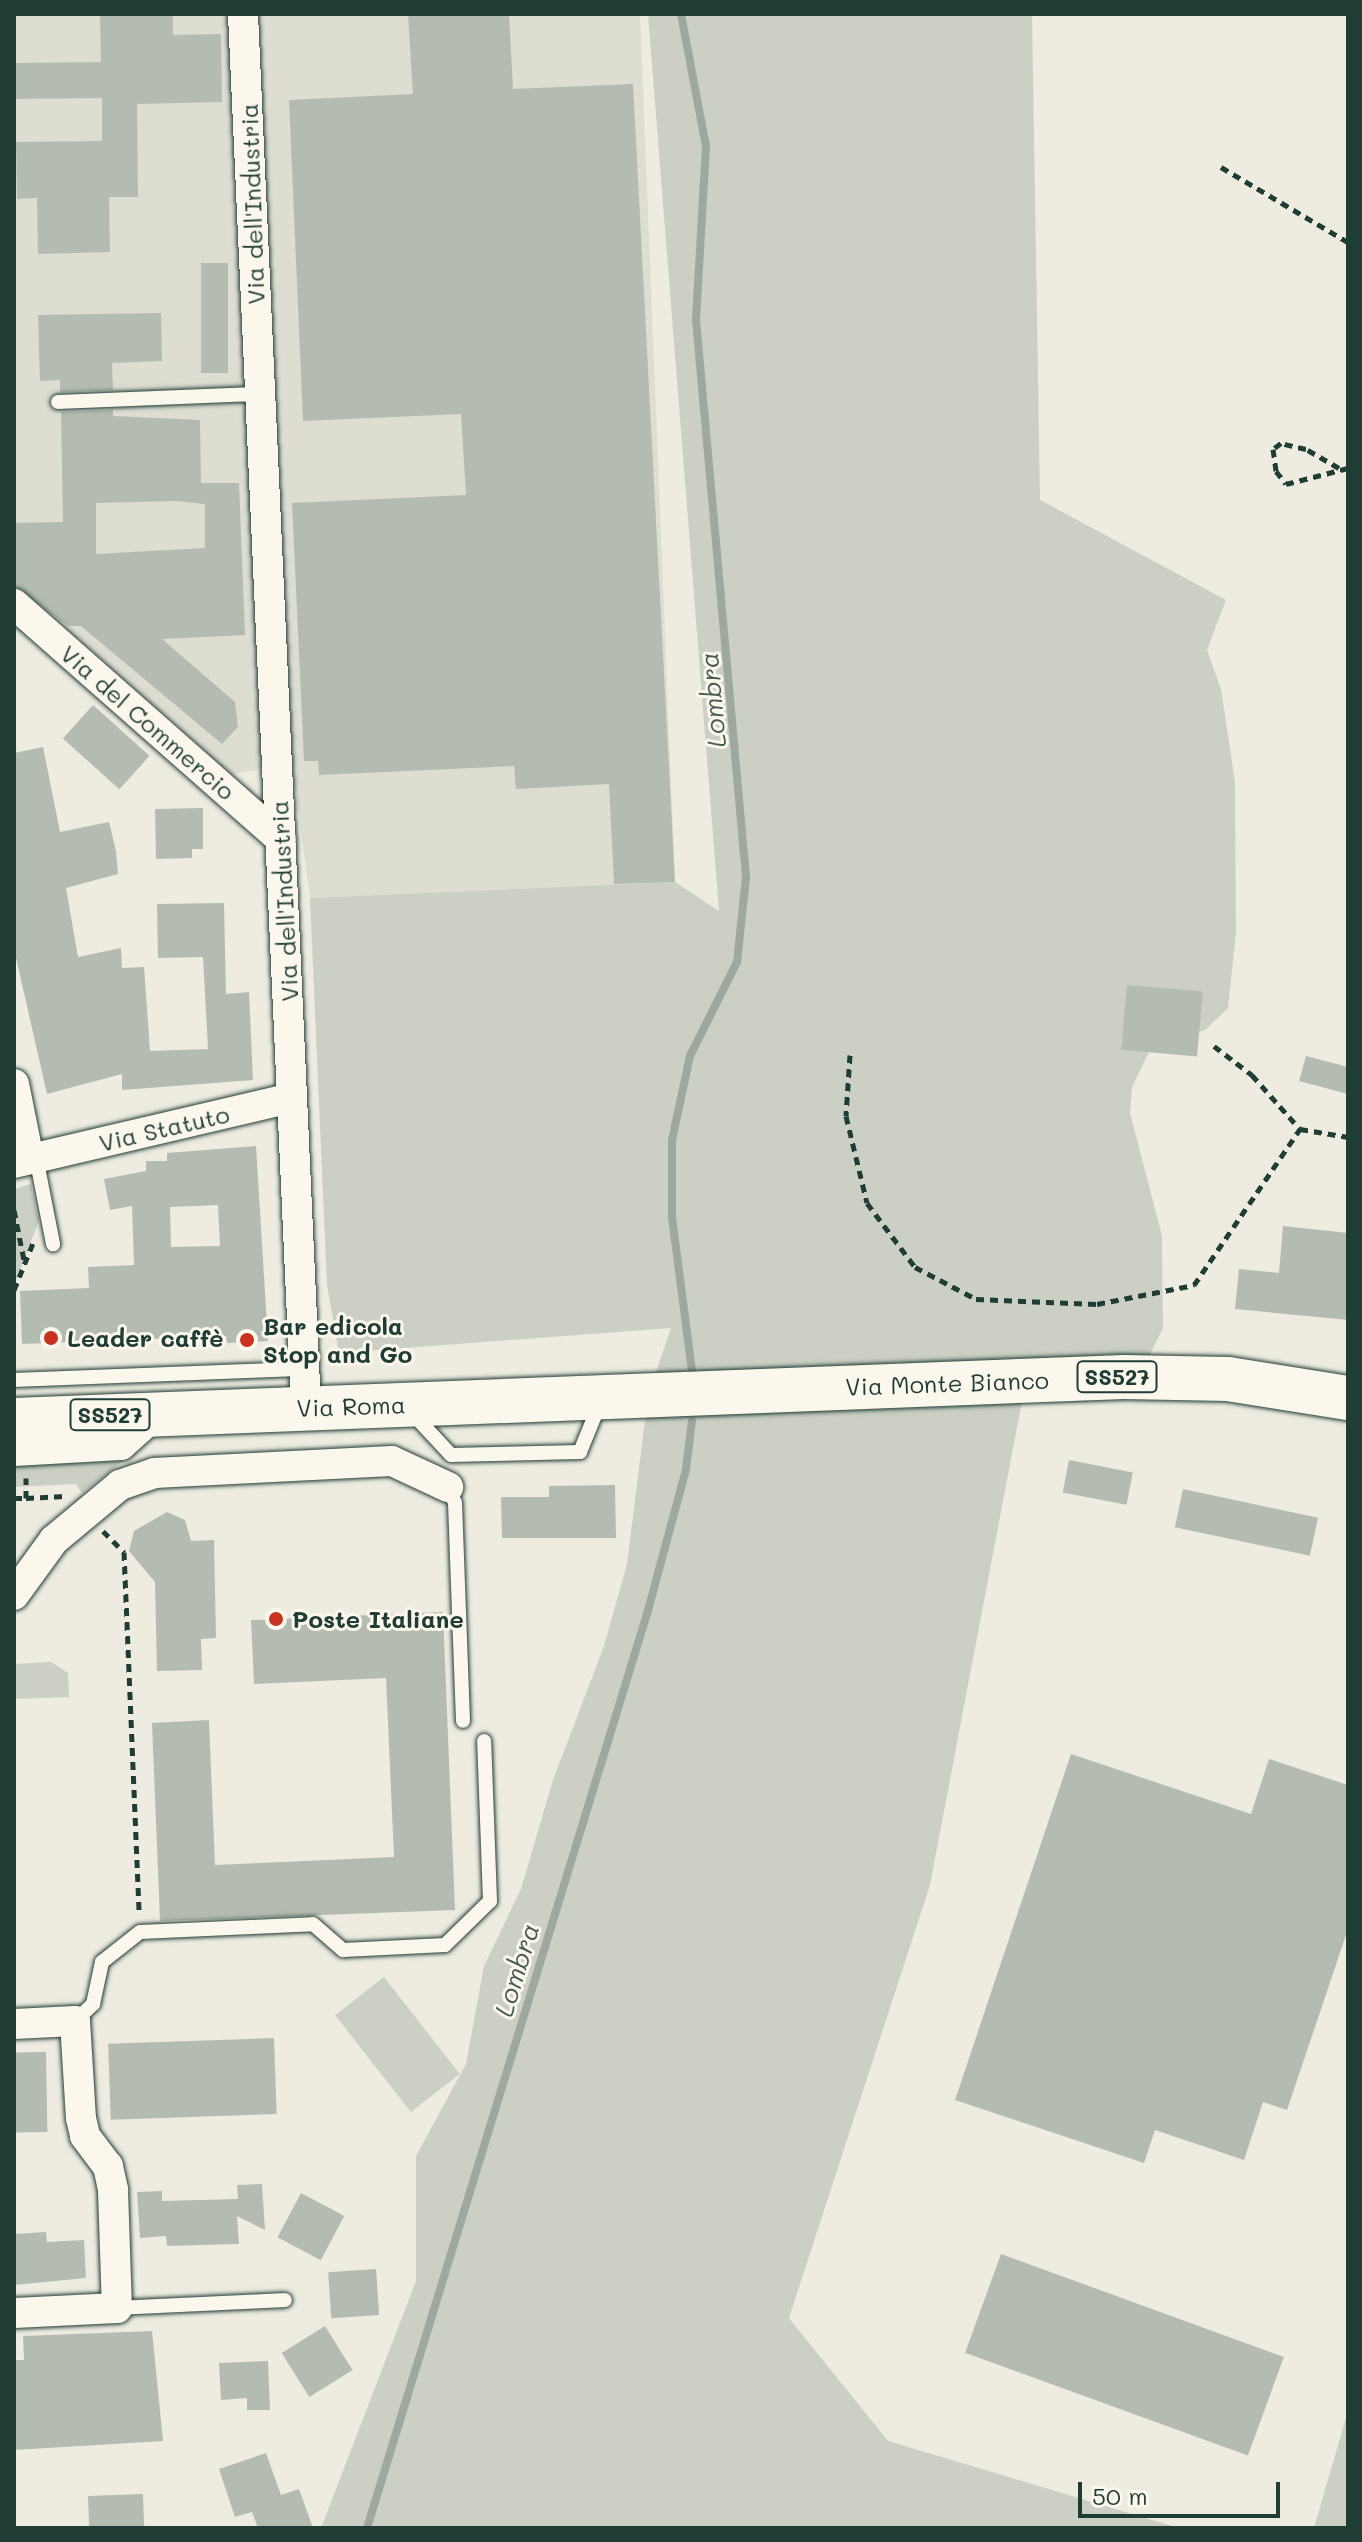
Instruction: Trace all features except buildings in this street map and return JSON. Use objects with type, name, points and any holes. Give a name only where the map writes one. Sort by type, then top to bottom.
[{"type":"main road","name":"Via Monte Bianco","points":[[688,1392],[1124,1377],[1228,1379],[1348,1398]]},
{"type":"main road","name":"Via Roma","points":[[14,1420],[157,1413],[306,1388],[404,1404],[688,1392]]},
{"type":"street","name":"Via dell'Industria","points":[[243,14],[306,1388]]},
{"type":"street","name":"Via del Commercio","points":[[14,604],[281,839]]},
{"type":"street","points":[[14,1084],[26,1160]]},
{"type":"street","name":"Via Statuto","points":[[26,1160],[292,1098]]},
{"type":"street","points":[[14,1451],[121,1445],[157,1413]]},
{"type":"street","points":[[14,1595],[54,1540],[120,1485],[154,1473],[392,1461],[448,1487]]},
{"type":"street","points":[[14,2024],[75,2021],[81,2118],[85,2136],[108,2166],[113,2190],[117,2308],[14,2313]]},
{"type":"lane","points":[[58,402],[260,394]]},
{"type":"lane","points":[[26,1160],[53,1244]]},
{"type":"lane","name":"Via Roma","points":[[14,1380],[306,1388]]},
{"type":"lane","points":[[448,1487],[455,1503],[463,1721]]},
{"type":"lane","points":[[75,2021],[93,2004],[102,1962],[140,1932],[313,1924],[343,1950],[445,1945],[490,1901],[484,1741]]},
{"type":"lane","points":[[117,2308],[285,2300]]},
{"type":"path","points":[[1221,167],[1348,242]]},
{"type":"path","points":[[1339,468],[1306,449],[1281,443],[1273,449],[1276,471],[1286,484],[1310,483],[1322,470],[1348,468]]},
{"type":"path","points":[[1214,1046],[1252,1075],[1300,1129],[1348,1137]]},
{"type":"path","points":[[850,1055],[846,1116],[867,1203],[915,1267],[976,1299],[1097,1304],[1194,1285],[1300,1129]]},
{"type":"path","points":[[14,1210],[24,1262]]},
{"type":"path","points":[[26,1498],[70,1496],[124,1552],[140,1932]]},
{"type":"shaded area","points":[[14,14],[640,14],[675,882],[310,898],[292,764],[232,774],[14,582]]},
{"type":"shaded area","points":[[648,14],[1032,14],[1040,500],[1226,600],[1207,650],[1221,689],[1235,782],[1236,933],[1228,1008],[1205,1030],[1152,1046],[1132,1087],[1130,1113],[1162,1236],[1163,1328],[1148,1358],[1099,1364],[1089,1402],[1022,1401],[930,1885],[789,2318],[888,2441],[1179,2528],[321,2528],[416,2281],[416,2156],[466,2064],[484,1966],[521,1889],[553,1780],[604,1646],[627,1564],[648,1396],[671,1328],[339,1353],[327,1285],[310,898],[675,882],[719,911]]},
{"type":"shaded area","points":[[31,1184],[39,1221],[14,1285],[14,1189]]},
{"type":"shaded area","points":[[131,1455],[82,1493],[76,1484],[14,1487],[14,1460]]},
{"type":"shaded area","points":[[51,1662],[68,1673],[69,1697],[14,1699],[14,1664]]},
{"type":"shaded area","points":[[384,1977],[460,2074],[411,2112],[335,2015]]},
{"type":"shaded area","points":[[1348,2411],[1348,2528],[1314,2528]]},
{"type":"waterway","name":"Lombra","points":[[681,14],[706,146],[696,320],[746,877],[737,962],[690,1056],[672,1140],[672,1217],[692,1371]]},
{"type":"waterway","name":"Lombra","points":[[367,2528],[647,1614],[686,1469],[692,1421]]},
{"type":"place","name":"Leader caffè","points":[[51,1338]]},
{"type":"place","name":"Bar edicola Stop and Go","points":[[247,1340]]},
{"type":"place","name":"Poste Italiane","points":[[276,1619]]}]
